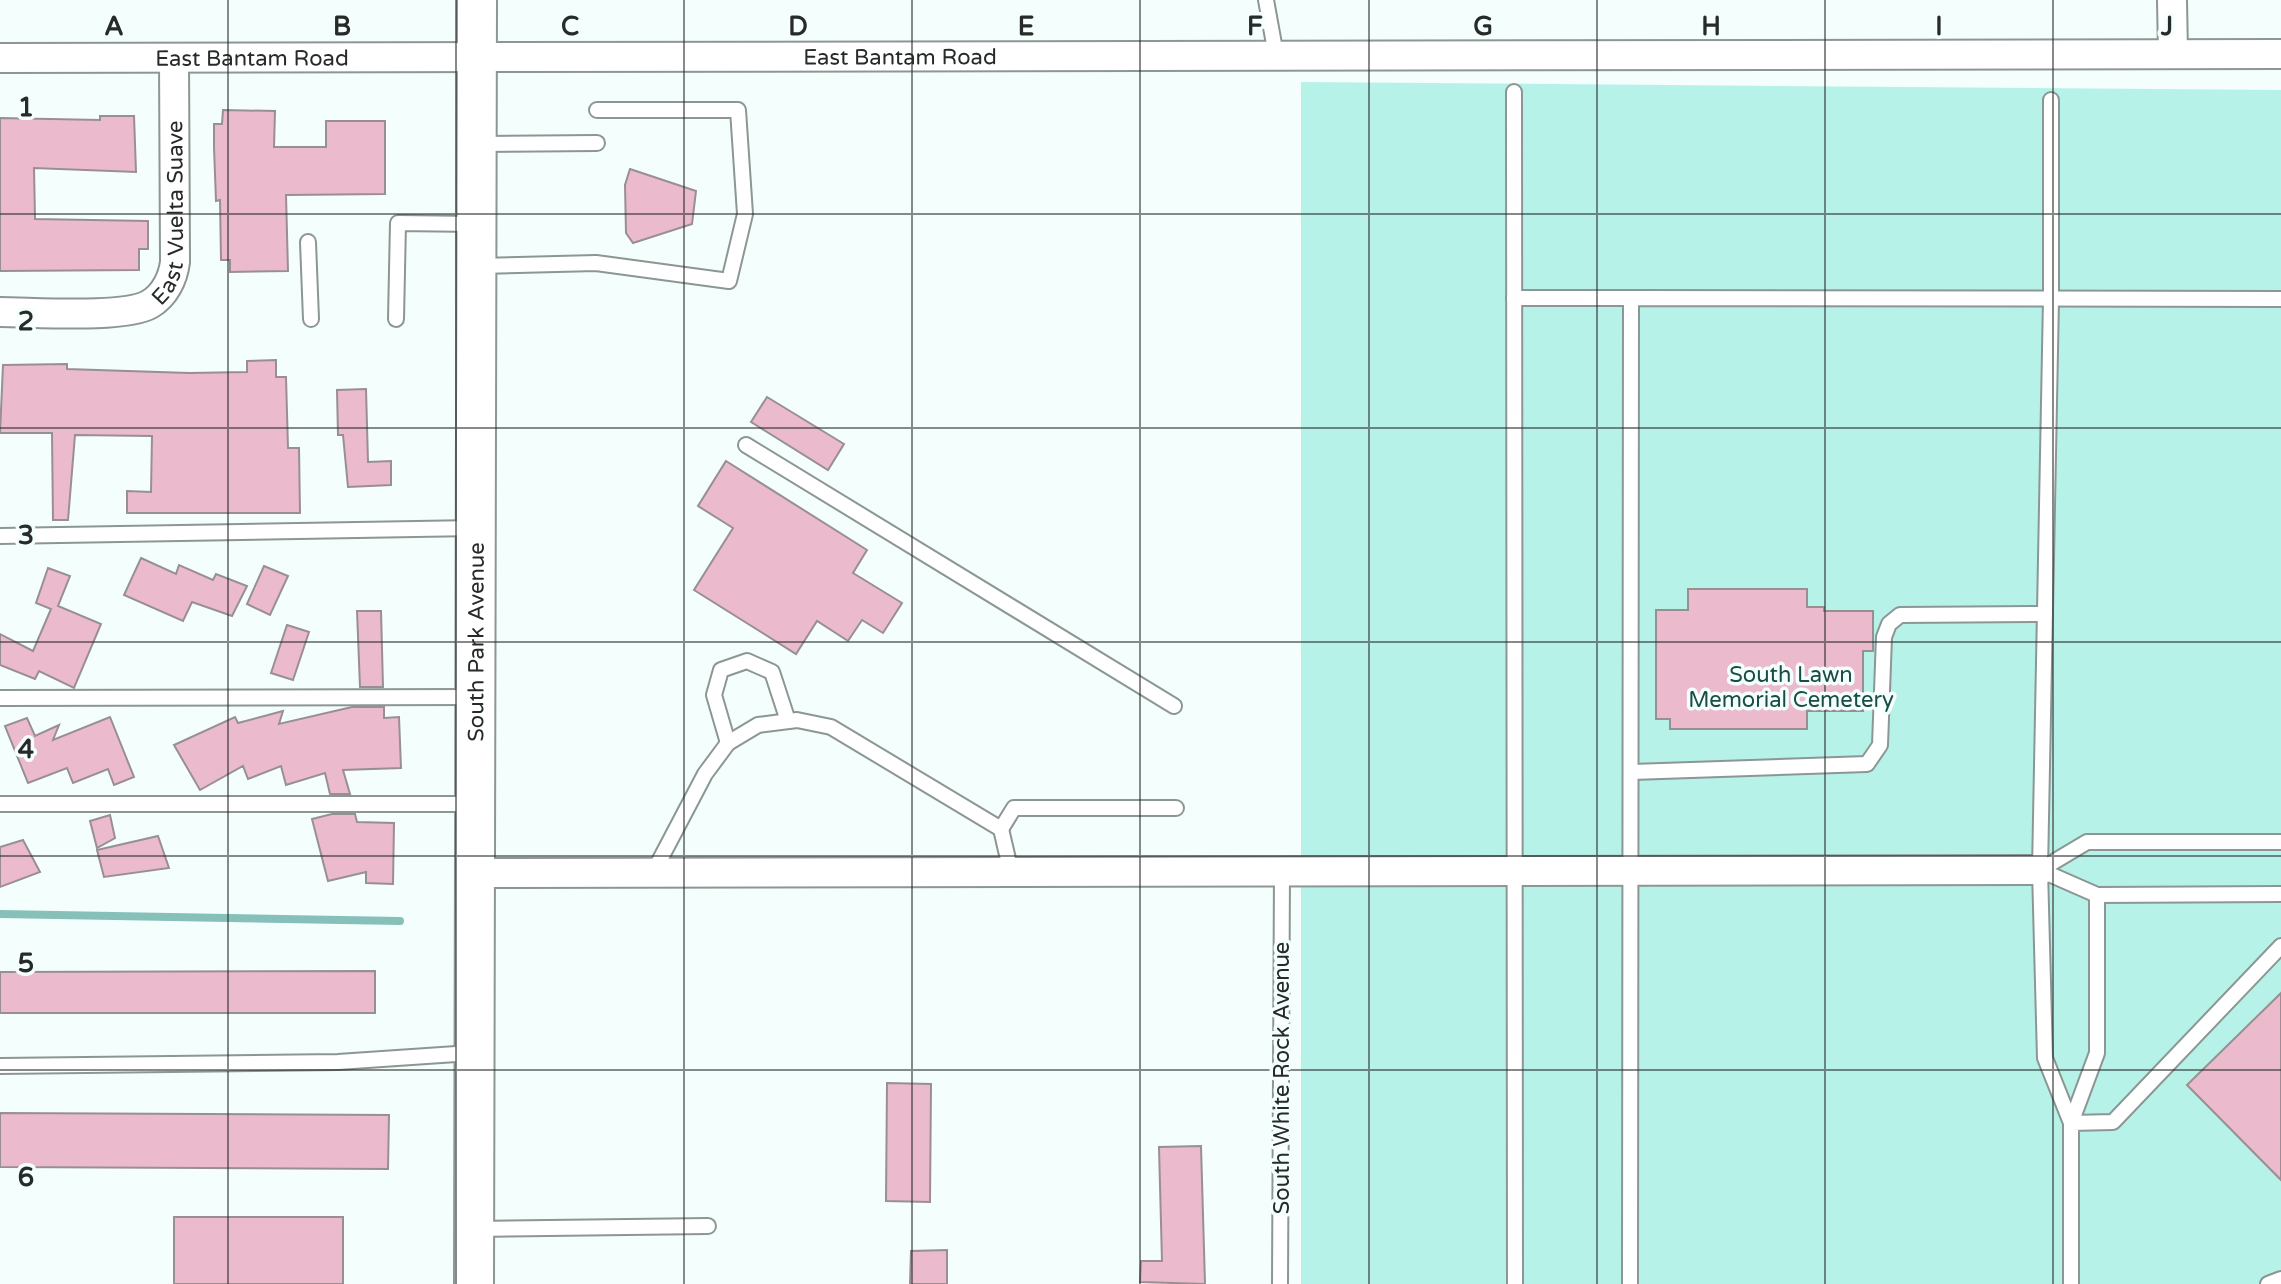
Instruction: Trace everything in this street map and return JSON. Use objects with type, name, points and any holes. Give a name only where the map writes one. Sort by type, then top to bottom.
[{"type":"main road","name":"South Park Avenue","points":[[474,1284],[477,0]]},
{"type":"street","points":[[2172,0],[2173,53]]},
{"type":"street","name":"East Bantam Road","points":[[0,58],[477,60],[2281,54]]},
{"type":"street","name":"East Vuelta Suave","points":[[0,312],[124,312],[165,303],[175,262],[174,59]]},
{"type":"street","points":[[474,873],[2040,870]]},
{"type":"lane","points":[[1266,0],[1276,55]]},
{"type":"lane","points":[[1514,92],[1515,1284]]},
{"type":"lane","points":[[2051,100],[2051,299],[2040,870],[2045,1058],[2071,1123]]},
{"type":"lane","points":[[476,266],[596,263],[729,281],[745,214],[738,110],[597,110]]},
{"type":"lane","points":[[477,144],[597,143]]},
{"type":"lane","points":[[396,319],[398,223],[477,224]]},
{"type":"lane","points":[[308,242],[311,319]]},
{"type":"lane","points":[[1514,298],[2281,299]]},
{"type":"lane","points":[[1630,1284],[1631,298]]},
{"type":"lane","points":[[746,445],[1174,706]]},
{"type":"lane","points":[[0,536],[475,528]]},
{"type":"lane","points":[[1632,772],[1867,764],[1880,745],[1884,637],[1889,624],[1900,615],[2045,614]]},
{"type":"lane","points":[[728,743],[714,695],[721,670],[747,661],[772,672],[788,721]]},
{"type":"lane","points":[[0,698],[475,697]]},
{"type":"lane","points":[[653,873],[705,774],[728,743],[758,725],[788,721],[831,727],[1001,829]]},
{"type":"lane","points":[[0,804],[474,804]]},
{"type":"lane","points":[[1011,872],[1001,829],[1014,808],[1176,808]]},
{"type":"lane","points":[[2040,870],[2087,842],[2281,842]]},
{"type":"lane","points":[[2040,870],[2097,895],[2281,894]]},
{"type":"lane","name":"South White Rock Avenue","points":[[1280,1284],[1282,872]]},
{"type":"lane","points":[[2071,1284],[2071,1123],[2097,1053],[2097,895]]},
{"type":"lane","points":[[2071,1123],[2113,1122],[2281,946]]},
{"type":"lane","points":[[0,1066],[338,1062],[475,1053]]},
{"type":"lane","points":[[474,1229],[708,1226]]},
{"type":"lane","points":[[2268,1284],[2281,1279]]},
{"type":"green space","name":"South Lawn Memorial Cemetery","points":[[1301,82],[2281,90],[2281,1284],[1301,1284]]},
{"type":"building","points":[[223,110],[275,111],[274,147],[326,147],[326,121],[385,121],[385,194],[286,195],[288,271],[230,272],[230,260],[221,260],[220,200],[216,201],[214,124],[222,124]]},
{"type":"building","points":[[100,116],[134,116],[136,172],[34,168],[35,219],[148,221],[148,249],[139,249],[139,270],[0,271],[0,118],[100,120]]},
{"type":"building","points":[[630,169],[696,191],[692,224],[633,243],[626,233],[625,185]]},
{"type":"building","points":[[276,360],[276,377],[286,377],[288,448],[299,448],[300,513],[127,513],[127,491],[151,492],[152,436],[75,435],[68,520],[53,520],[52,433],[0,433],[3,365],[67,364],[67,369],[247,372],[247,361]]},
{"type":"building","points":[[366,389],[368,462],[391,461],[391,485],[348,487],[343,435],[338,435],[337,390]]},
{"type":"building","points":[[767,397],[844,444],[828,470],[751,422]]},
{"type":"building","points":[[726,461],[867,550],[853,573],[902,603],[883,633],[862,620],[848,641],[817,621],[796,654],[694,590],[733,528],[698,506]]},
{"type":"building","points":[[141,558],[176,574],[179,565],[213,580],[216,574],[247,586],[232,616],[192,602],[183,621],[124,595]]},
{"type":"building","points":[[264,566],[288,576],[270,615],[247,604]]},
{"type":"building","points":[[48,568],[70,576],[58,606],[101,624],[74,688],[39,671],[35,679],[0,665],[0,634],[33,651],[51,609],[36,603]]},
{"type":"building","points":[[1688,589],[1807,589],[1807,607],[1824,607],[1824,611],[1873,611],[1873,651],[1863,651],[1863,711],[1807,711],[1807,729],[1670,729],[1670,719],[1656,719],[1656,610],[1688,610]]},
{"type":"building","points":[[357,611],[381,611],[383,687],[360,687]]},
{"type":"building","points":[[287,625],[309,632],[293,680],[271,673]]},
{"type":"building","points":[[352,707],[384,707],[384,718],[399,717],[401,768],[343,770],[350,794],[330,794],[325,773],[286,785],[281,766],[248,779],[243,766],[200,790],[174,745],[235,717],[238,723],[283,711],[279,724]]},
{"type":"building","points":[[110,717],[134,777],[114,785],[108,769],[73,783],[67,768],[28,783],[5,726],[27,718],[35,736],[59,725],[53,740]]},
{"type":"building","points":[[332,814],[355,814],[357,822],[394,823],[393,884],[366,883],[366,872],[328,881],[312,819]]},
{"type":"building","points":[[110,815],[115,838],[97,848],[90,821]]},
{"type":"building","points":[[158,836],[169,868],[104,877],[97,850]]},
{"type":"building","points":[[23,840],[40,872],[0,887],[0,847]]},
{"type":"building","points":[[375,971],[375,1013],[0,1013],[0,972]]},
{"type":"building","points":[[2281,993],[2281,1180],[2187,1085]]},
{"type":"building","points":[[887,1083],[931,1084],[930,1202],[886,1201]]},
{"type":"building","points":[[0,1113],[389,1115],[388,1169],[0,1167]]},
{"type":"building","points":[[1201,1146],[1205,1284],[1140,1282],[1141,1261],[1162,1261],[1159,1147]]},
{"type":"building","points":[[174,1217],[343,1217],[343,1284],[174,1284]]},
{"type":"building","points":[[947,1250],[947,1284],[910,1284],[911,1251]]},
{"type":"waterway","points":[[0,914],[400,921]]}]
